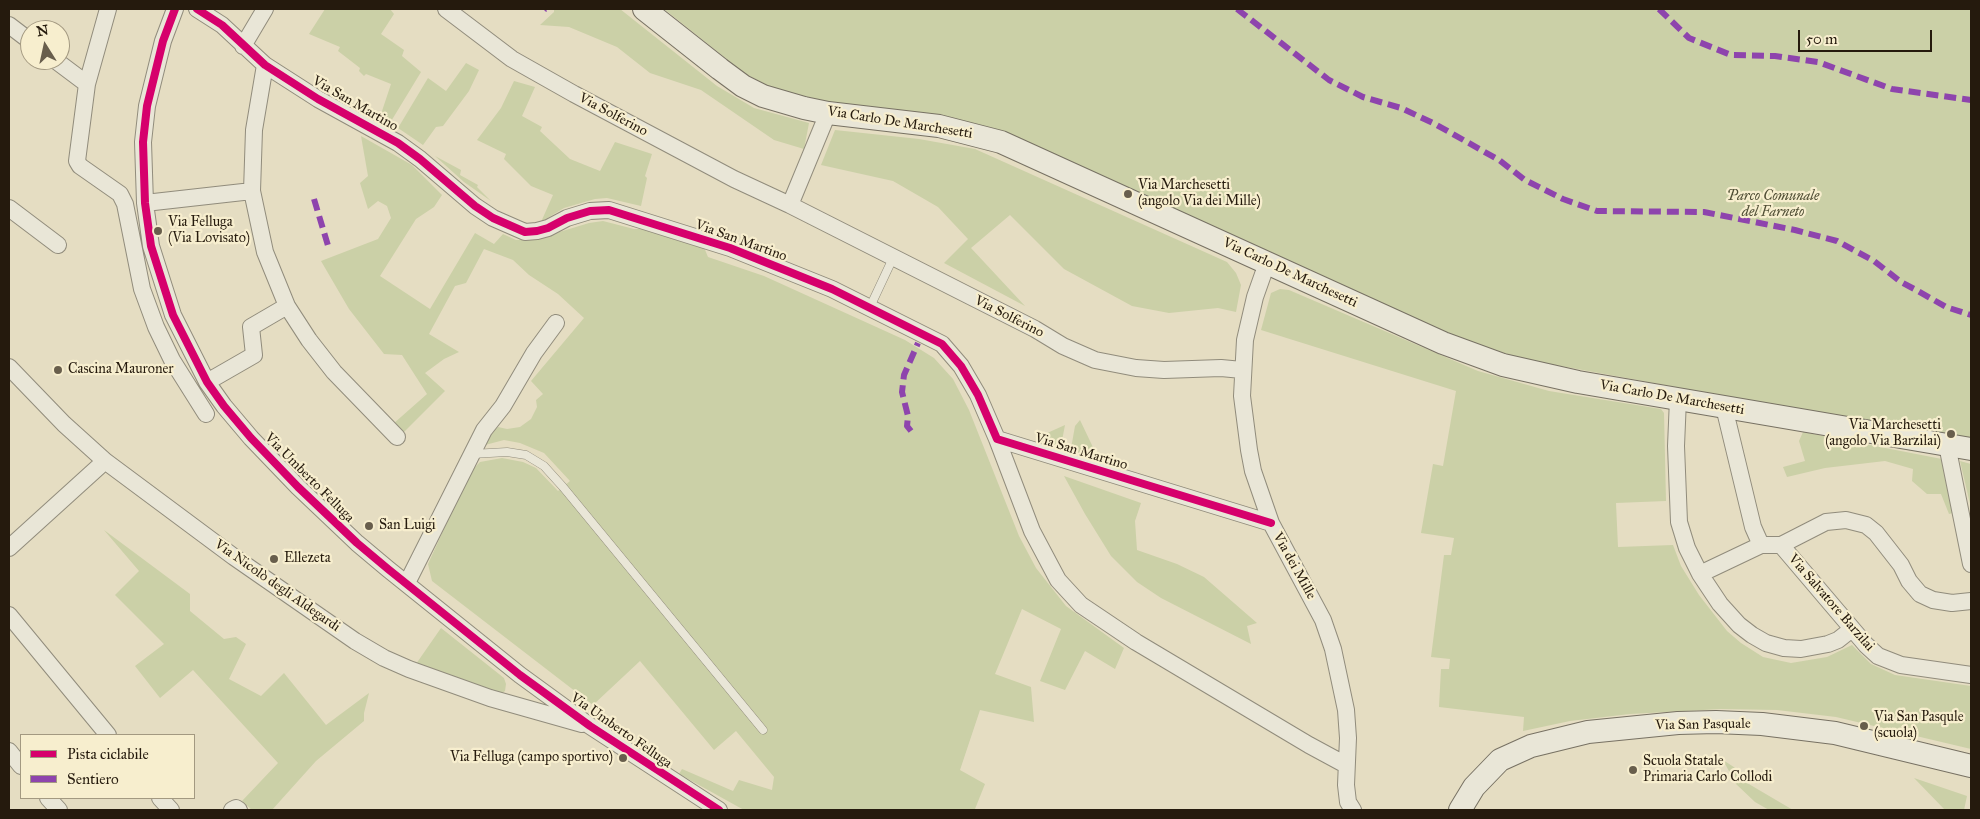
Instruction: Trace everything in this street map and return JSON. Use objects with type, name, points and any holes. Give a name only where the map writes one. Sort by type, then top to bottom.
[{"type":"main road","name":"Via Carlo De Marchesetti","points":[[644,9],[742,86],[763,96],[828,113],[939,126],[1001,142],[1443,343],[1503,365],[1578,382],[1678,400],[1971,449]]},
{"type":"main road","name":"Via San Pasquale","points":[[1460,810],[1474,787],[1500,760],[1531,746],[1588,732],[1678,723],[1762,724],[1836,733],[1971,766]]},
{"type":"street","points":[[108,9],[87,84],[78,164],[120,194],[125,204],[142,289],[156,327],[172,360],[206,414]]},
{"type":"street","name":"Via Umberto Felluga","points":[[175,9],[163,40],[147,106],[143,142],[145,202],[151,246],[173,315],[207,382],[251,438],[298,487],[357,543],[520,675],[590,726],[718,810]]},
{"type":"street","name":"Via San Martino","points":[[197,9],[222,25],[266,65],[318,99],[398,143],[420,159],[475,206],[510,226],[526,232],[537,231],[548,228],[567,218],[590,211],[609,210],[730,248],[832,289],[942,344],[953,356],[978,394],[1032,531],[1052,570],[1063,586],[1081,605],[1136,642],[1346,765]]},
{"type":"street","points":[[243,46],[266,9]]},
{"type":"street","name":"Via Solferino","points":[[446,9],[505,54],[542,76],[700,162],[790,205],[1035,329],[1063,346],[1105,364],[1164,370],[1221,368],[1242,370]]},
{"type":"street","points":[[9,25],[20,33]]},
{"type":"street","points":[[266,65],[254,130],[252,191],[265,252],[287,306],[334,372],[397,437]]},
{"type":"street","points":[[68,70],[87,84]]},
{"type":"street","points":[[790,205],[828,113]]},
{"type":"street","points":[[145,202],[252,191]]},
{"type":"street","points":[[9,208],[58,244]]},
{"type":"street","name":"Via dei Mille","points":[[1267,263],[1254,298],[1245,340],[1242,370],[1242,396],[1249,450],[1253,471],[1271,523],[1324,620],[1333,649],[1346,710],[1346,784],[1348,802],[1352,810]]},
{"type":"street","points":[[207,382],[254,355],[251,327],[287,306]]},
{"type":"street","points":[[407,583],[484,430],[503,406],[534,353],[556,322]]},
{"type":"street","name":"Via Nicolò degli Aldegardi","points":[[9,367],[64,424],[105,460],[234,556],[355,641],[384,658],[409,669],[490,698],[590,726]]},
{"type":"street","points":[[1678,400],[1676,446],[1679,522],[1687,548],[1700,574],[1720,604],[1739,625],[1766,643],[1784,648],[1815,647],[1838,640],[1852,629]]},
{"type":"street","points":[[1724,407],[1753,527],[1762,545]]},
{"type":"street","name":"Via San Martino","points":[[997,439],[1271,523]]},
{"type":"street","points":[[1947,445],[1971,564]]},
{"type":"street","points":[[9,548],[105,460]]},
{"type":"street","points":[[1700,574],[1762,545],[1781,545],[1826,522],[1846,520],[1866,525],[1876,533],[1920,594],[1933,600],[1952,603],[1971,601]]},
{"type":"street","name":"Via Salvatore Barzilai","points":[[1781,545],[1852,629],[1878,656],[1901,666],[1971,675]]},
{"type":"street","points":[[9,615],[107,734]]},
{"type":"street","points":[[9,751],[20,765]]},
{"type":"street","points":[[49,799],[59,810]]},
{"type":"street","points":[[161,799],[171,810]]},
{"type":"street","points":[[232,810],[236,808],[238,810]]},
{"type":"lane","points":[[870,307],[893,258]]},
{"type":"lane","points":[[472,454],[507,452],[526,456],[544,466],[564,487],[763,730]]},
{"type":"green space","points":[[325,9],[390,9],[394,14],[381,34],[404,50],[402,56],[421,72],[390,123],[380,117],[391,84],[366,74],[364,76],[359,71],[360,68],[338,51],[340,47],[309,34]]},
{"type":"green space","points":[[554,9],[620,9],[717,86],[754,108],[809,123],[804,149],[774,140],[701,90],[650,73],[617,47],[569,27],[540,25],[554,12]]},
{"type":"green space","name":"Parco Comunale del Farneto","points":[[664,9],[1971,9],[1971,441],[1528,360],[1467,342],[1020,139],[977,124],[927,114],[849,106],[770,87],[744,73]]},
{"type":"green space","points":[[466,63],[479,70],[469,91],[443,126],[436,127],[423,145],[398,128],[428,78],[446,91]]},
{"type":"green space","points":[[514,81],[535,87],[522,116],[542,127],[540,131],[570,159],[600,171],[615,142],[652,154],[645,176],[647,178],[641,206],[607,198],[595,199],[564,208],[541,222],[553,195],[531,186],[504,159],[506,154],[477,140],[501,108]]},
{"type":"green space","points":[[835,130],[919,139],[975,149],[1227,262],[1236,273],[1241,285],[1236,312],[1218,308],[1169,313],[1132,306],[1064,269],[1010,215],[971,248],[1025,306],[944,263],[968,239],[938,207],[893,181],[821,165]]},
{"type":"green space","points":[[361,136],[412,165],[442,195],[434,207],[416,219],[380,276],[430,309],[475,233],[494,244],[503,234],[516,240],[533,240],[589,223],[603,221],[634,229],[649,229],[703,245],[708,257],[764,276],[905,340],[934,358],[953,379],[969,410],[1019,536],[1036,568],[1066,606],[1124,648],[1115,669],[1085,651],[1065,690],[1040,681],[1061,629],[1022,609],[995,674],[1031,687],[1034,722],[980,710],[960,770],[985,784],[975,809],[978,810],[744,810],[679,774],[682,769],[733,791],[739,780],[772,790],[774,777],[736,731],[714,750],[640,661],[593,705],[432,581],[428,564],[463,487],[474,468],[480,462],[502,458],[523,462],[536,468],[558,491],[570,481],[544,453],[520,443],[504,440],[485,445],[488,435],[498,427],[507,429],[520,427],[531,419],[537,407],[536,400],[543,394],[531,381],[584,318],[558,294],[529,275],[513,260],[484,249],[466,283],[455,286],[429,334],[459,352],[444,359],[425,373],[445,391],[403,433],[393,424],[427,394],[402,355],[384,354],[349,309],[321,261],[378,239],[391,218],[387,206],[378,201],[368,209],[360,183],[368,176]]},
{"type":"green space","points":[[435,156],[461,170],[460,175],[478,185],[477,187],[491,201],[464,182]]},
{"type":"green space","points":[[1280,289],[1289,290],[1478,371],[1549,391],[1661,409],[1664,413],[1666,501],[1616,503],[1618,547],[1673,545],[1681,566],[1699,595],[1727,631],[1741,643],[1763,657],[1791,663],[1827,657],[1852,645],[1871,664],[1895,675],[1971,686],[1971,749],[1836,717],[1777,710],[1721,709],[1630,714],[1570,721],[1523,731],[1524,717],[1439,707],[1441,669],[1449,669],[1450,659],[1431,657],[1444,555],[1451,555],[1454,538],[1421,533],[1433,464],[1443,466],[1456,391],[1261,330],[1271,293]]},
{"type":"green space","points":[[1080,420],[1100,462],[1070,454],[1075,426]]},
{"type":"green space","points":[[1065,425],[1060,451],[1038,444],[1036,438]]},
{"type":"green space","points":[[1803,432],[1942,459],[1953,513],[1949,514],[1941,494],[1927,494],[1912,481],[1913,469],[1885,461],[1825,468],[1787,477],[1783,467],[1805,461],[1799,441]]},
{"type":"green space","points":[[1960,461],[1971,464],[1971,508]]},
{"type":"green space","points":[[1064,476],[1141,503],[1135,521],[1137,550],[1177,564],[1204,577],[1257,623],[1247,626],[1251,644],[1161,598],[1137,582],[1111,556]]},
{"type":"green space","points":[[104,530],[190,594],[190,611],[224,639],[236,637],[246,644],[229,679],[261,696],[284,673],[326,725],[369,693],[364,721],[316,761],[272,810],[252,810],[242,801],[278,763],[193,670],[160,698],[135,666],[164,644],[115,595],[139,571]]},
{"type":"green space","points":[[441,628],[504,678],[506,684],[505,691],[501,694],[416,664]]},
{"type":"green space","points":[[1723,760],[1743,773],[1742,780],[1793,810],[1769,810],[1755,802],[1736,784]]},
{"type":"green space","points":[[1914,778],[1967,796],[1964,810],[1945,810]]},
{"type":"marked path","points":[[1237,9],[1329,80],[1363,97],[1401,108],[1435,124],[1499,160],[1525,180],[1563,199],[1597,211],[1704,212],[1795,230],[1837,241],[1874,261],[1901,282],[1946,307],[1971,315]]},
{"type":"marked path","points":[[1659,9],[1689,38],[1731,55],[1775,56],[1818,62],[1892,89],[1971,100]]},
{"type":"marked path","points":[[314,199],[329,249]]},
{"type":"marked path","points":[[911,431],[907,426],[908,416],[902,392],[904,375],[918,343]]},
{"type":"cycle path","points":[[175,9],[163,41],[147,106],[143,142],[145,203],[151,246],[173,315],[207,382],[251,438],[298,487],[357,543],[388,569],[520,675],[590,726],[719,810]]},
{"type":"cycle path","points":[[197,9],[222,25],[265,65],[318,99],[398,143],[420,159],[475,206],[493,218],[525,232],[548,228],[567,218],[590,211],[609,210],[730,248],[832,289],[942,344],[961,366],[978,395],[997,439],[1271,523]]},
{"type":"place","name":"Via Marchesetti (angolo Via dei Mille)","points":[[1128,194]]},
{"type":"place","name":"Via Felluga (Via Lovisato)","points":[[158,231]]},
{"type":"place","name":"Cascina Mauroner","points":[[58,370]]},
{"type":"place","name":"Via Marchesetti (angolo Via Barzilai)","points":[[1951,434]]},
{"type":"place","name":"San Luigi","points":[[369,526]]},
{"type":"place","name":"Ellezeta","points":[[274,559]]},
{"type":"place","name":"Via San Pasqule (scuola)","points":[[1864,726]]},
{"type":"place","name":"Via Felluga (campo sportivo)","points":[[623,758]]},
{"type":"place","name":"Scuola Statale Primaria Carlo Collodi","points":[[1633,770]]}]
